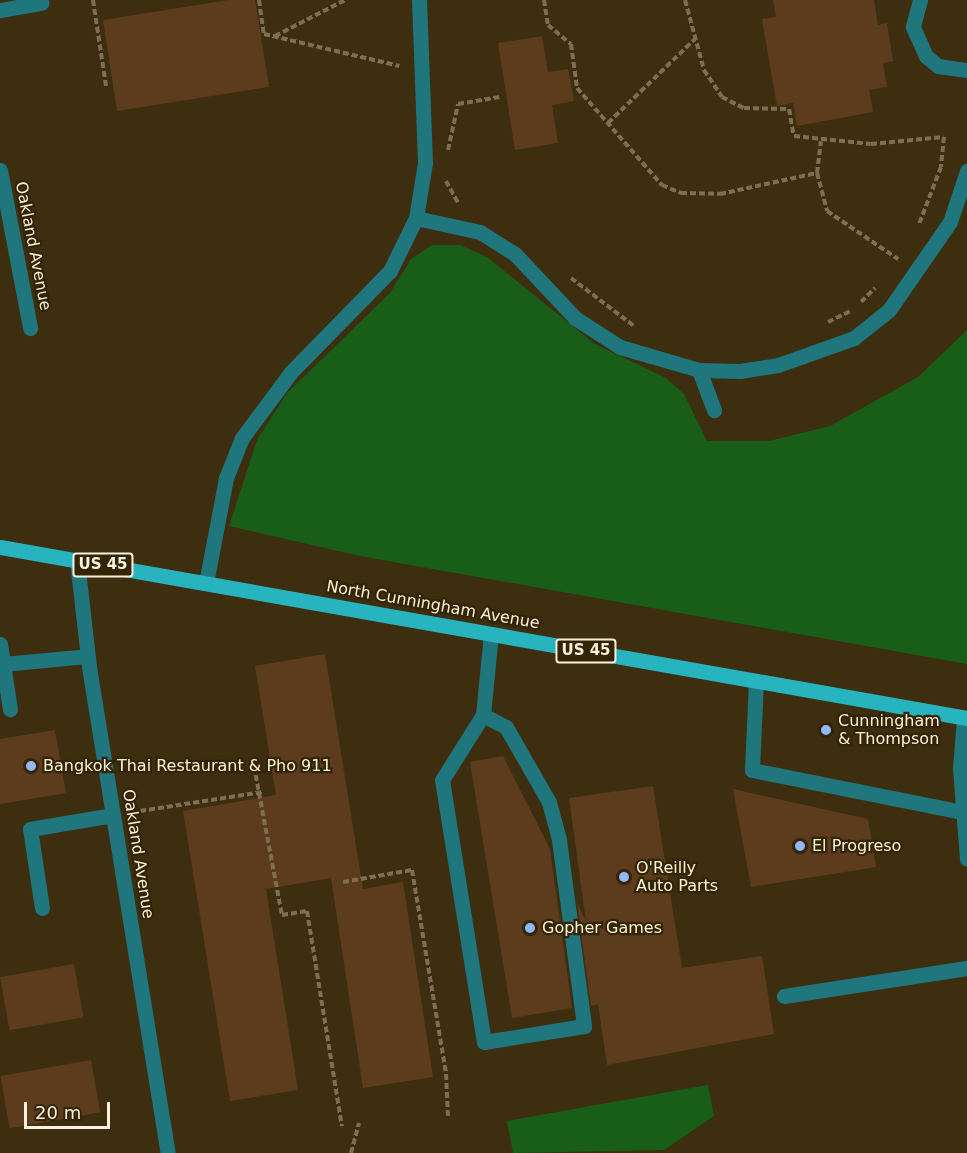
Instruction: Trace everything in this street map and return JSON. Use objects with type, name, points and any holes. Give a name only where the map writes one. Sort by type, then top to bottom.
[{"type":"main road","name":"North Cunningham Avenue","points":[[0,547],[965,718]]},
{"type":"street","points":[[206,583],[226,478],[242,438],[291,372],[390,271],[416,218],[425,162],[418,0]]},
{"type":"street","points":[[920,0],[913,27],[926,56],[938,66],[967,70]]},
{"type":"street","points":[[0,10],[41,3]]},
{"type":"street","name":"Oakland Avenue","points":[[0,170],[30,328]]},
{"type":"street","points":[[416,218],[480,232],[515,254],[575,318],[611,341],[699,370],[778,365],[854,338],[889,310],[950,222],[967,171]]},
{"type":"street","points":[[699,370],[714,410]]},
{"type":"street","name":"Oakland Avenue","points":[[77,561],[87,656],[168,1153]]},
{"type":"street","points":[[483,715],[506,727],[549,802],[584,1026],[484,1042],[442,780],[483,715],[491,634]]},
{"type":"street","points":[[0,644],[10,709]]},
{"type":"street","points":[[3,664],[87,656]]},
{"type":"street","points":[[756,681],[752,770],[962,812]]},
{"type":"street","points":[[965,718],[962,812],[967,859]]},
{"type":"street","points":[[42,908],[30,829],[113,815]]},
{"type":"street","points":[[784,996],[967,968]]},
{"type":"path","points":[[93,0],[106,86]]},
{"type":"path","points":[[259,0],[264,34],[421,72]]},
{"type":"path","points":[[275,36],[345,0]]},
{"type":"path","points":[[544,0],[548,25],[571,44],[577,88],[662,185],[681,193],[720,194],[818,173]]},
{"type":"path","points":[[685,0],[694,40],[722,98],[744,108],[789,109],[794,136],[820,141],[871,144],[944,137],[941,167],[915,231]]},
{"type":"path","points":[[608,123],[694,40]]},
{"type":"path","points":[[447,157],[458,104],[499,96]]},
{"type":"path","points":[[820,141],[818,173],[827,211],[900,260]]},
{"type":"path","points":[[445,168],[447,188],[466,207]]},
{"type":"path","points":[[895,269],[905,251]]},
{"type":"path","points":[[565,274],[638,328]]},
{"type":"path","points":[[823,324],[852,310],[878,285]]},
{"type":"path","points":[[254,766],[263,792],[282,915],[307,911],[342,1126]]},
{"type":"path","points":[[140,812],[263,792]]},
{"type":"path","points":[[343,882],[412,870],[446,1074],[448,1116]]},
{"type":"path","points":[[351,1153],[359,1123]]},
{"type":"green space","points":[[432,245],[460,245],[487,257],[595,344],[666,378],[684,394],[707,441],[769,441],[830,426],[918,377],[967,330],[967,664],[360,556],[229,526],[257,440],[287,393],[390,293],[411,259]]},
{"type":"green space","points":[[708,1085],[714,1116],[664,1150],[513,1153],[507,1121]]},
{"type":"building","points":[[228,0],[255,0],[269,87],[117,111],[103,20]]},
{"type":"building","points":[[773,0],[874,0],[878,25],[887,23],[893,61],[883,63],[887,87],[869,90],[873,112],[797,126],[793,103],[777,106],[762,19],[776,17]]},
{"type":"building","points":[[542,36],[548,72],[568,69],[574,101],[552,105],[558,143],[515,150],[498,43]]},
{"type":"building","points":[[325,654],[363,889],[403,882],[433,1077],[363,1088],[331,878],[266,889],[298,1090],[230,1101],[183,811],[276,795],[255,666]]},
{"type":"building","name":"Bangkok Thai Restaurant & Pho 911","points":[[55,730],[66,793],[0,804],[0,739]]},
{"type":"building","name":"Gopher Games","points":[[503,756],[550,849],[572,1008],[512,1018],[470,762]]},
{"type":"building","name":"O'Reilly Auto Parts","points":[[653,786],[682,968],[762,956],[774,1034],[607,1065],[598,1004],[591,1006],[577,903],[586,921],[569,798]]},
{"type":"building","points":[[733,789],[868,819],[876,867],[751,887]]},
{"type":"building","points":[[74,964],[83,1017],[10,1030],[0,977]]},
{"type":"building","points":[[91,1060],[100,1112],[10,1128],[0,1076]]},
{"type":"place","name":"Cunningham & Thompson","points":[[826,730]]},
{"type":"place","name":"Bangkok Thai Restaurant & Pho 911","points":[[31,766]]},
{"type":"place","name":"El Progreso","points":[[800,846]]},
{"type":"place","name":"O'Reilly Auto Parts","points":[[624,877]]},
{"type":"place","name":"Gopher Games","points":[[530,928]]}]
